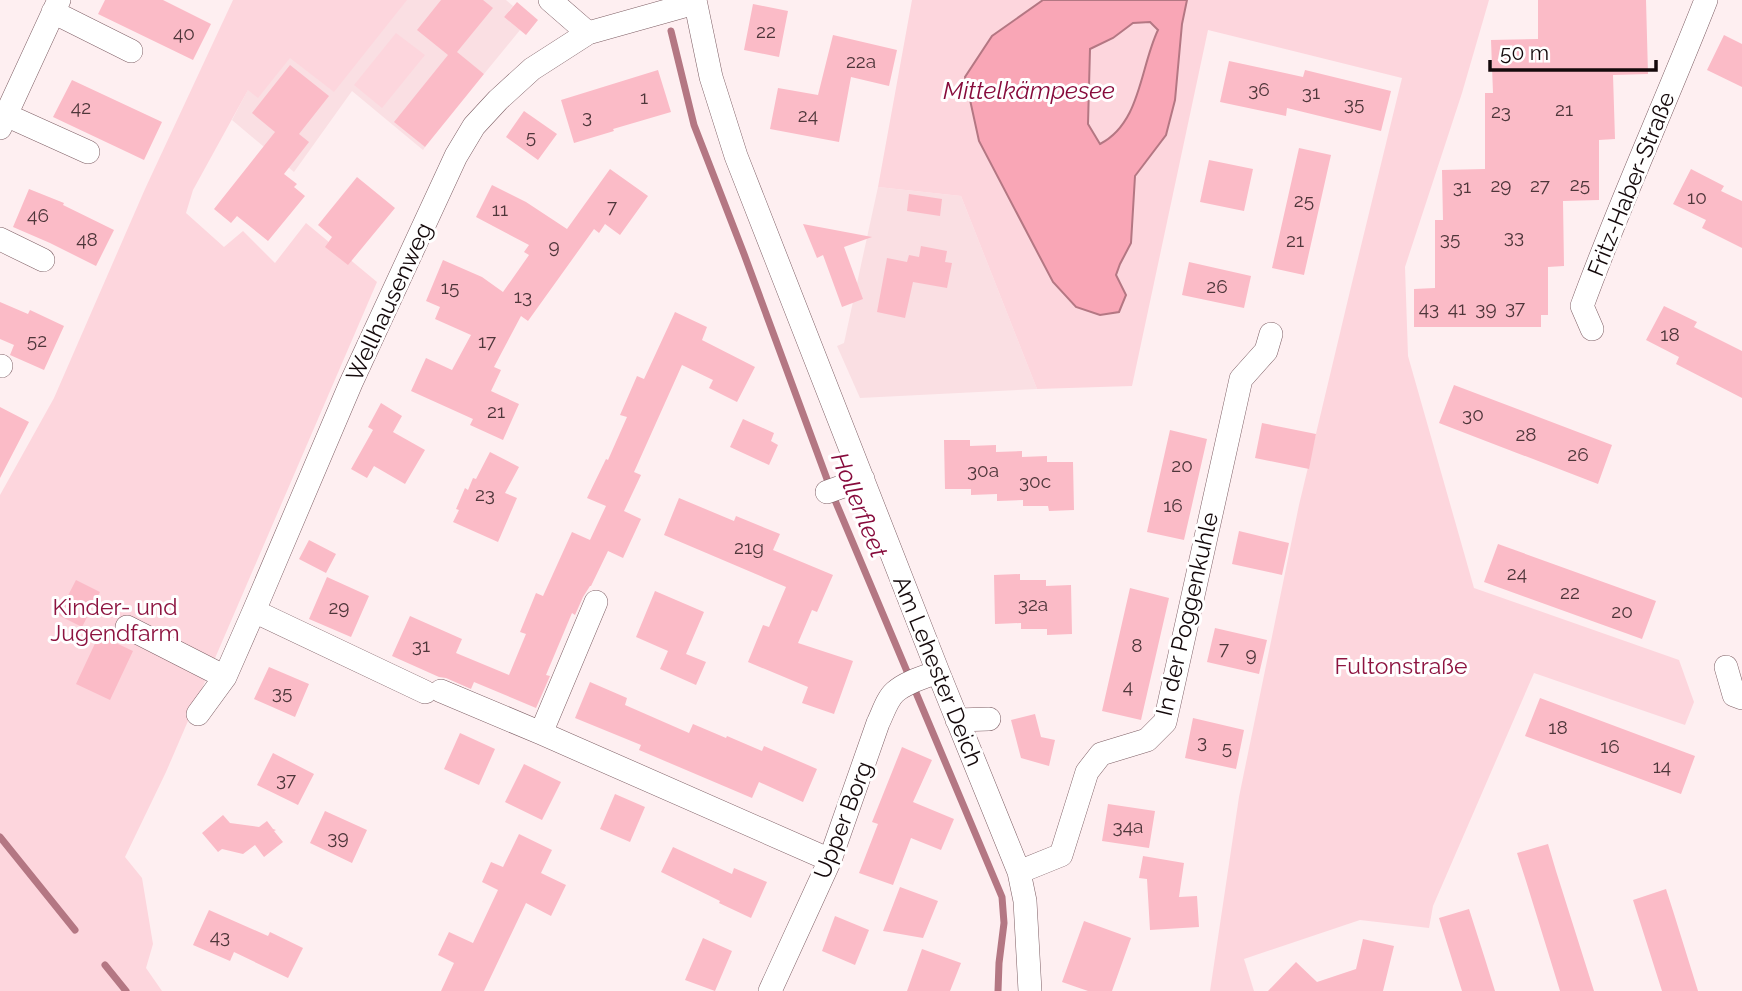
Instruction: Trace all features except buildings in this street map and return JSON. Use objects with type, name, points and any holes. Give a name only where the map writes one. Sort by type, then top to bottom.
[{"type":"street","points":[[550,0],[588,33]]},
{"type":"street","name":"Fritz-Haber-Straße","points":[[1592,328],[1582,306],[1706,0]]},
{"type":"street","name":"Wellhausenweg","points":[[198,714],[225,677],[351,383],[456,156],[474,126],[532,69],[588,33],[695,1]]},
{"type":"street","name":"Am Lehester Deich","points":[[695,1],[710,77],[725,123],[863,479],[920,679],[957,720],[1019,872],[1025,901],[1030,991]]},
{"type":"street","points":[[88,152],[3,122],[56,6],[131,51]]},
{"type":"street","points":[[0,239],[43,260]]},
{"type":"street","name":"In der Poggenkuhle","points":[[1019,872],[1061,855],[1087,772],[1101,754],[1147,740],[1165,722],[1241,379],[1266,351],[1270,334]]},
{"type":"street","points":[[832,490],[863,479]]},
{"type":"street","points":[[541,733],[596,602]]},
{"type":"street","points":[[254,611],[433,692],[541,733],[830,860]]},
{"type":"street","points":[[127,626],[225,677]]},
{"type":"street","points":[[1726,667],[1734,695],[1742,698]]},
{"type":"street","name":"Upper Borg","points":[[770,991],[830,860],[878,723],[888,702],[894,692],[920,679]]},
{"type":"street","points":[[957,720],[989,719]]},
{"type":"shaded area","points":[[292,0],[506,0],[513,6],[504,17],[520,30],[484,74],[471,64],[412,136],[425,147],[423,150],[352,91],[294,172],[232,120]]},
{"type":"shaded area","points":[[878,187],[961,196],[1037,389],[860,398],[837,346],[844,343]]},
{"type":"green space","name":"Kinder- und Jugendfarm","points":[[233,0],[407,0],[334,92],[290,58],[258,98],[248,90],[193,190],[186,213],[224,247],[243,231],[275,263],[306,223],[377,282],[166,772],[125,857],[142,878],[153,944],[146,968],[162,991],[0,991],[0,495],[54,398],[145,189]]},
{"type":"green space","name":"Fultonstraße","points":[[912,0],[1489,0],[1462,93],[1405,267],[1408,356],[1474,588],[1679,660],[1694,702],[1685,725],[1534,673],[1433,906],[1429,928],[1360,920],[1244,959],[1254,991],[1210,991],[1239,797],[1299,505],[1402,78],[1208,30],[1132,386],[1037,389],[961,196],[878,187]]},
{"type":"green space","points":[[396,33],[425,55],[382,108],[354,85]]},
{"type":"water","name":"Mittelkämpesee","points":[[1043,0],[1187,0],[1182,24],[1175,100],[1166,135],[1135,176],[1131,243],[1116,275],[1126,295],[1119,312],[1100,315],[1076,307],[1053,282],[979,141],[965,77],[992,36]],"holes":[[[1150,22],[1158,30],[1132,108],[1114,135],[1100,144],[1088,124],[1090,49],[1113,38],[1133,23]]]},
{"type":"waterway","name":"Hollerfleet","points":[[671,31],[694,125],[834,498],[1002,897],[1004,923],[998,991]]},
{"type":"waterway","points":[[0,837],[75,930]]},
{"type":"waterway","points":[[105,965],[126,991]]}]
